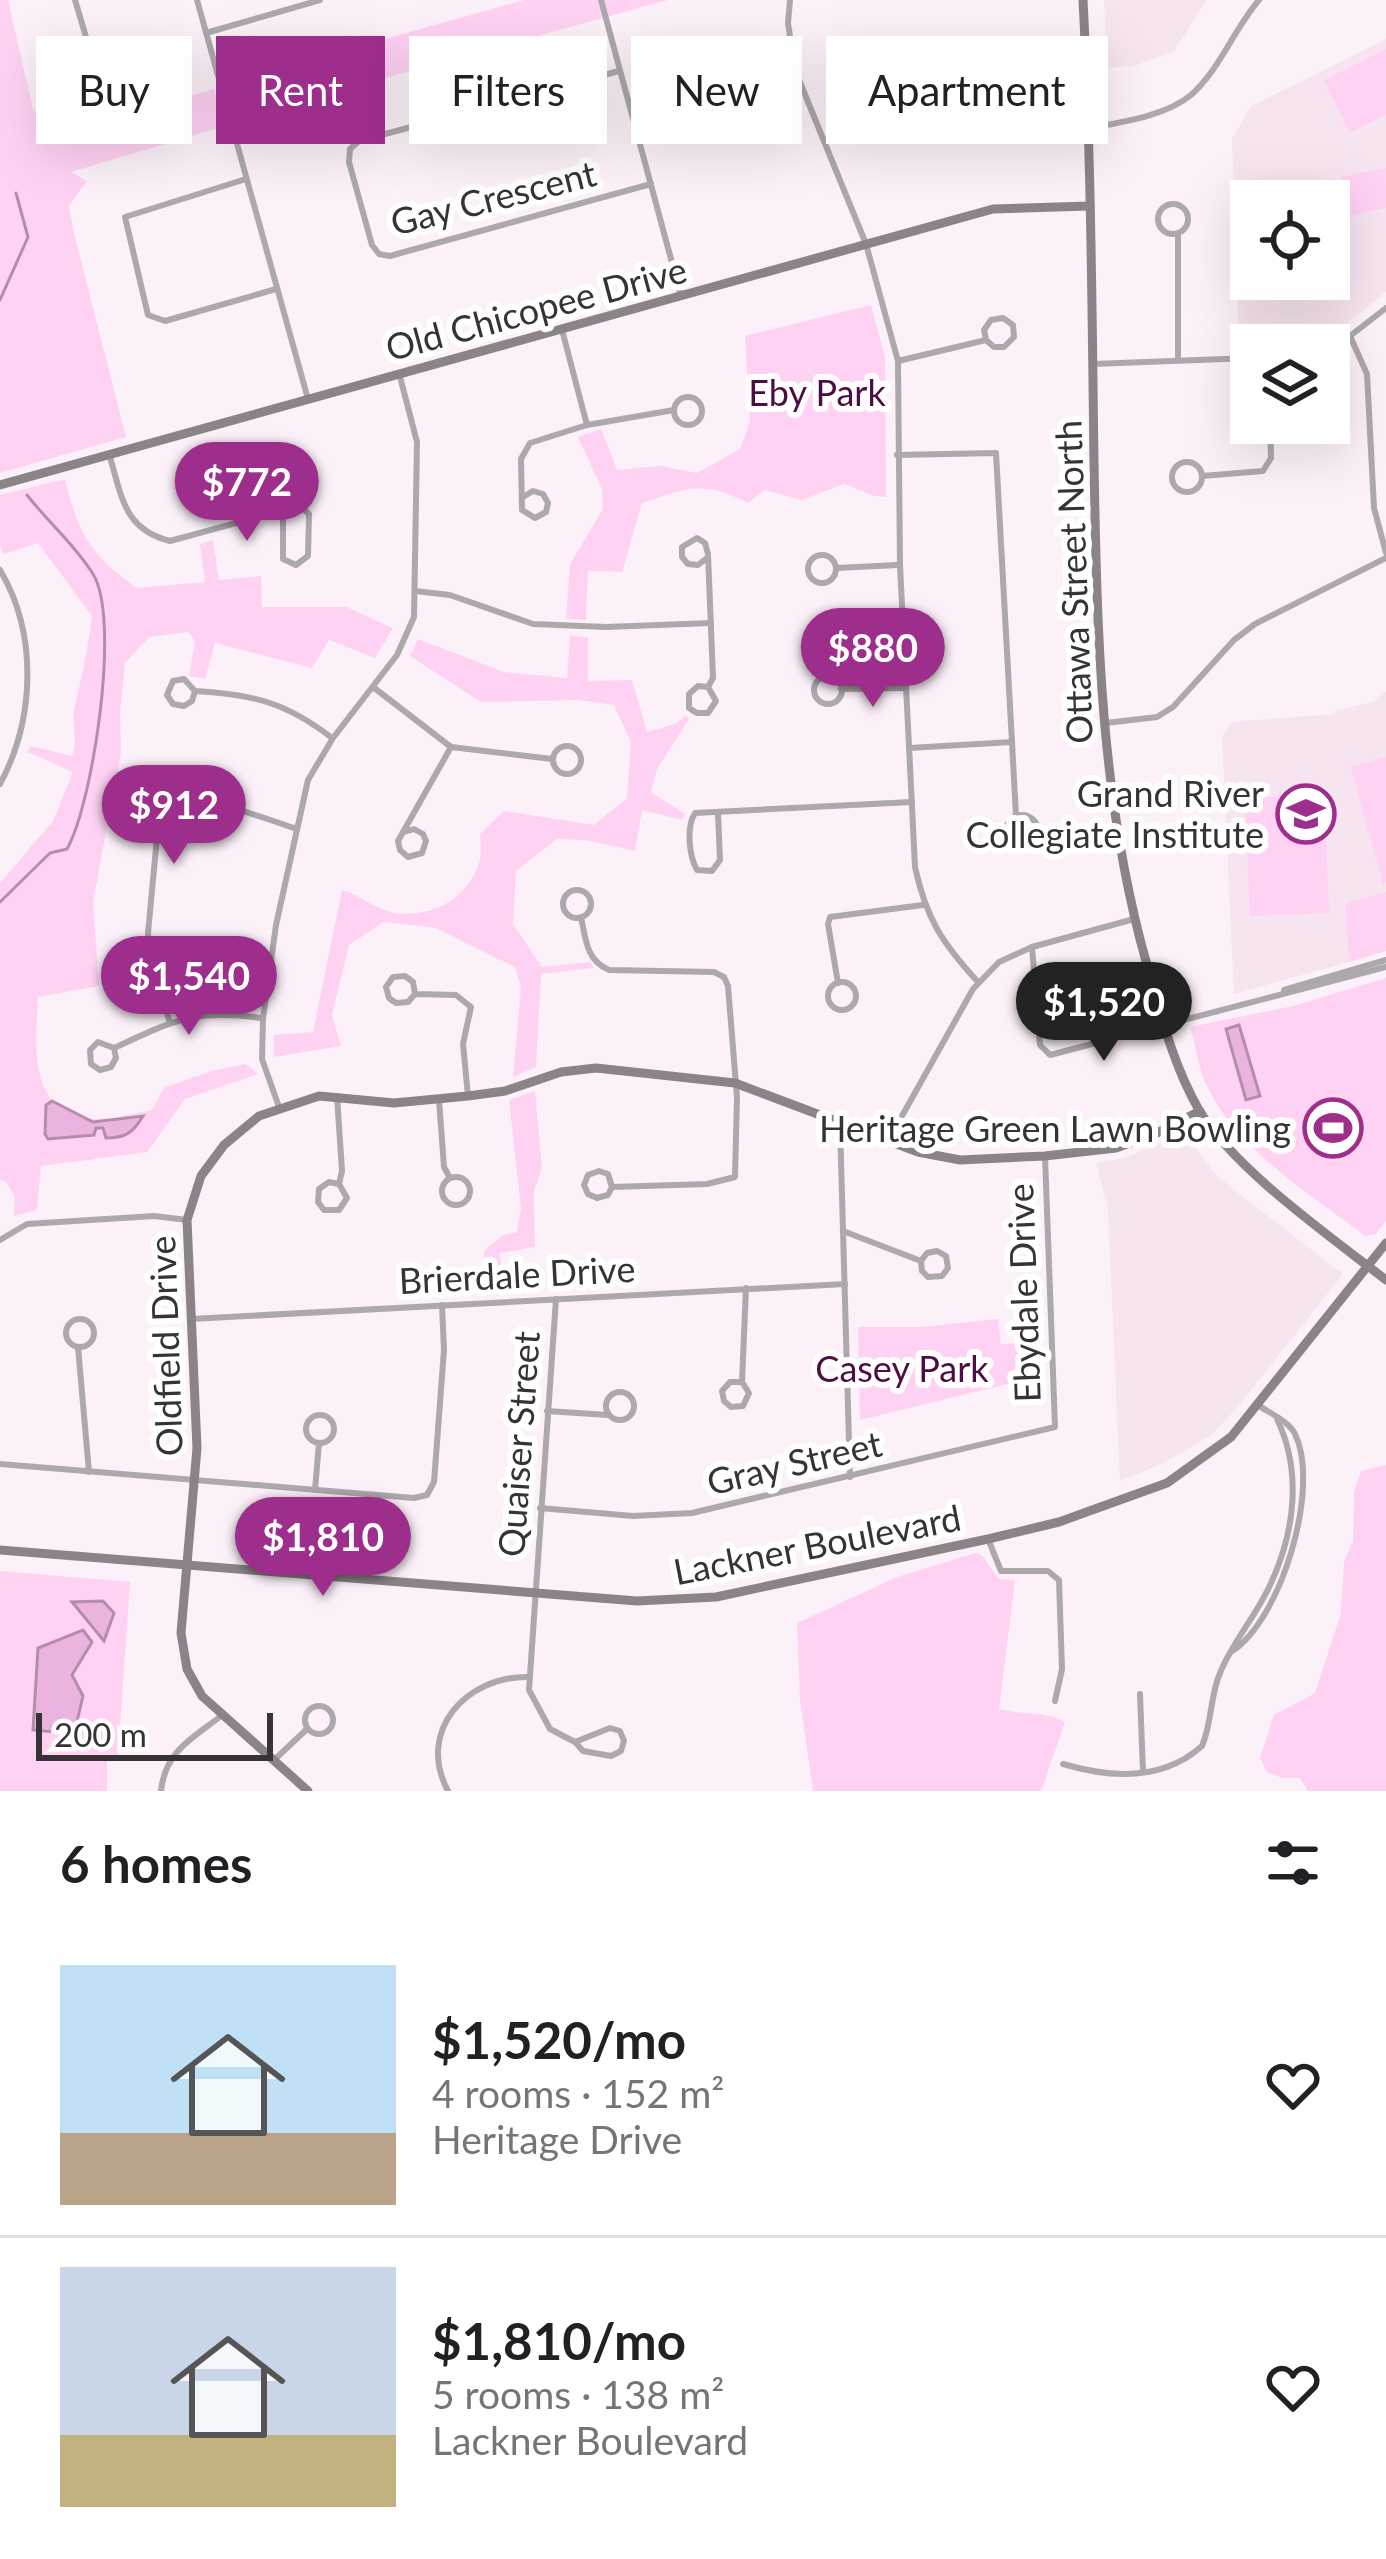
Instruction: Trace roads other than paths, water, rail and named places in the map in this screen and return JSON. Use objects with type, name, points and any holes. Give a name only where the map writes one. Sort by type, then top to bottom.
[{"type":"street","points":[[75,0],[85,36]]},
{"type":"street","points":[[197,0],[308,399]]},
{"type":"street","points":[[206,33],[320,0]]},
{"type":"street","points":[[601,0],[681,296]]},
{"type":"street","points":[[790,0],[795,70],[866,244],[898,361],[900,565],[915,867],[923,905],[954,956],[978,982]]},
{"type":"street","name":"Ottawa Street North","points":[[1083,0],[1085,36]]},
{"type":"street","points":[[1108,124],[1188,98],[1259,0]]},
{"type":"street","points":[[88,47],[100,48],[106,55],[100,73],[88,74],[80,66],[80,53],[88,47]]},
{"type":"street","name":"Gay Crescent","points":[[619,70],[359,141],[350,149],[349,161],[372,245],[379,254],[391,256],[651,184]]},
{"type":"street","name":"Ottawa Street North","points":[[1090,144],[1097,657],[1118,841],[1134,919],[1165,1027],[1200,1111],[1244,1165],[1386,1280]]},
{"type":"street","points":[[246,179],[125,217],[148,315],[164,321],[277,289]]},
{"type":"street","points":[[1178,233],[1167,233],[1160,226],[1158,217],[1167,205],[1186,211],[1188,222],[1178,233],[1178,359]]},
{"type":"street","name":"Old Chicopee Drive","points":[[0,485],[993,209],[1090,206]]},
{"type":"street","points":[[1102,724],[1157,717],[1255,624],[1386,555],[1374,508],[1367,374],[1350,336],[1386,308]]},
{"type":"street","points":[[1003,317],[1012,326],[1013,337],[1004,347],[994,347],[986,340],[984,330],[991,320],[1003,317]]},
{"type":"street","points":[[561,329],[586,425]]},
{"type":"street","points":[[898,361],[986,340]]},
{"type":"street","points":[[1093,364],[1230,358]]},
{"type":"street","points":[[279,1107],[262,1060],[262,1018],[276,925],[308,780],[407,638],[414,617],[417,442],[399,374]]},
{"type":"street","points":[[524,496],[531,491],[544,494],[546,512],[535,518],[525,514],[521,505],[520,459],[530,443],[586,425],[674,410],[685,398],[695,400],[702,410],[691,425],[678,421],[674,410]]},
{"type":"street","points":[[1202,476],[1263,471],[1271,458],[1271,444]]},
{"type":"street","points":[[897,455],[996,453],[1016,817],[1007,826],[1008,839],[1018,847],[1030,845],[1036,838],[1036,825],[1029,817],[1016,817]]},
{"type":"street","points":[[109,454],[128,516],[150,536],[170,541],[299,506],[309,514],[308,556],[296,565],[283,559],[283,513]]},
{"type":"street","points":[[1189,462],[1199,467],[1202,476],[1199,486],[1188,492],[1175,486],[1172,475],[1180,463],[1189,462]]},
{"type":"street","points":[[707,558],[698,565],[688,564],[682,547],[688,540],[701,540],[707,547],[713,677],[708,687]]},
{"type":"street","points":[[821,556],[830,558],[836,568],[830,581],[821,583],[812,579],[808,569],[821,556]]},
{"type":"street","points":[[836,568],[900,565]]},
{"type":"street","points":[[0,570],[24,620],[27,641],[25,711],[0,784]]},
{"type":"street","points":[[415,591],[450,595],[533,624],[606,627],[711,622]]},
{"type":"street","points":[[830,676],[842,689],[830,704],[818,700],[814,690],[818,680],[830,676]]},
{"type":"street","points":[[179,678],[191,682],[195,691],[193,700],[184,706],[173,704],[167,694],[179,678]]},
{"type":"street","points":[[698,686],[708,687],[715,706],[708,713],[693,712],[688,694],[698,686]]},
{"type":"street","points":[[374,687],[451,747],[552,759]]},
{"type":"street","points":[[842,689],[905,688]]},
{"type":"street","points":[[195,691],[286,706],[333,739]]},
{"type":"street","points":[[909,748],[1012,742]]},
{"type":"street","points":[[569,746],[581,759],[577,771],[566,775],[556,771],[552,759],[556,750],[569,746]]},
{"type":"street","points":[[404,832],[414,829],[423,834],[422,853],[412,857],[400,850],[398,841],[451,747]]},
{"type":"street","points":[[2,754],[12,757]]},
{"type":"street","points":[[718,813],[720,860],[705,872],[693,864],[691,820],[695,813],[912,802]]},
{"type":"street","points":[[170,1023],[150,957],[148,933],[159,816],[170,808],[217,806],[297,829]]},
{"type":"street","points":[[574,890],[584,892],[591,901],[589,912],[580,917],[564,909],[564,899],[574,890]]},
{"type":"street","points":[[838,982],[830,917],[923,905]]},
{"type":"street","points":[[580,917],[590,957],[609,970],[714,972],[724,976],[728,986],[735,1177],[707,1184],[612,1187]]},
{"type":"street","points":[[888,1141],[978,982],[999,962],[1031,947],[1134,919]]},
{"type":"street","points":[[1031,947],[1040,1045],[1046,1053],[1056,1055],[1386,963]]},
{"type":"street","points":[[405,976],[413,982],[415,994],[408,1002],[396,1004],[388,998],[386,987],[393,977],[405,976]]},
{"type":"street","points":[[838,982],[855,992],[854,1004],[847,1009],[836,1008],[829,1000],[830,989],[838,982]]},
{"type":"street","points":[[415,994],[456,995],[471,1007],[463,1044],[468,1096]]},
{"type":"street","points":[[114,1048],[170,1023],[210,1013],[262,1018]]},
{"type":"street","points":[[106,1042],[114,1048],[111,1067],[100,1070],[91,1064],[88,1055],[94,1045],[106,1042]]},
{"type":"street","name":"Oldfield Drive","points":[[308,1791],[221,1716],[192,1682],[182,1654],[196,1480],[187,1220],[201,1176],[224,1145],[260,1116],[319,1096],[394,1103],[505,1091],[579,1068],[735,1083],[940,1158],[1045,1156],[1116,1148],[1200,1111]]},
{"type":"street","points":[[337,1096],[339,1184]]},
{"type":"street","points":[[439,1098],[444,1167],[450,1178]]},
{"type":"street","points":[[840,1121],[850,1478]]},
{"type":"street","name":"Ebydale Drive","points":[[1045,1156],[1055,1427]]},
{"type":"street","points":[[599,1171],[608,1174],[612,1187],[608,1195],[597,1198],[584,1185],[588,1175],[599,1171]]},
{"type":"street","points":[[458,1177],[468,1185],[470,1194],[462,1204],[451,1204],[443,1197],[442,1188],[450,1178],[458,1177]]},
{"type":"street","points":[[329,1182],[339,1184],[346,1192],[345,1203],[334,1212],[324,1210],[317,1198],[320,1189],[329,1182]]},
{"type":"street","points":[[0,1240],[27,1224],[154,1216],[187,1220]]},
{"type":"street","points":[[843,1231],[921,1261]]},
{"type":"street","name":"Lackner Boulevard","points":[[0,1550],[638,1601],[716,1597],[988,1539],[1059,1522],[1168,1483],[1214,1451],[1258,1405],[1386,1244]]},
{"type":"street","points":[[938,1251],[946,1256],[948,1268],[933,1279],[925,1275],[921,1261],[927,1253],[938,1251]]},
{"type":"street","name":"Brierdale Drive","points":[[191,1318],[845,1284]]},
{"type":"street","points":[[742,1382],[724,1386],[724,1401],[731,1407],[739,1408],[748,1400],[742,1382],[746,1288]]},
{"type":"street","name":"Quaiser Street","points":[[528,1677],[556,1299]]},
{"type":"street","points":[[0,1464],[414,1498],[427,1495],[434,1482],[444,1350],[442,1305]]},
{"type":"street","points":[[80,1319],[94,1333],[90,1342],[78,1347],[69,1343],[65,1332],[80,1319]]},
{"type":"street","points":[[78,1347],[89,1472]]},
{"type":"street","points":[[547,1412],[608,1414],[621,1420],[634,1407],[631,1397],[613,1393],[605,1405],[608,1414]]},
{"type":"street","points":[[1063,1764],[1100,1775],[1143,1772],[1173,1766],[1202,1747],[1217,1679],[1271,1583],[1293,1504],[1290,1448],[1277,1419],[1258,1405]]},
{"type":"street","points":[[320,1415],[330,1419],[334,1429],[328,1441],[319,1443],[309,1438],[306,1427],[320,1415]]},
{"type":"street","name":"Gray Street","points":[[540,1508],[633,1516],[692,1513],[1055,1427]]},
{"type":"street","points":[[315,1490],[319,1443]]},
{"type":"street","points":[[988,1539],[1001,1571],[1048,1571],[1059,1580],[1062,1670],[1055,1701]]},
{"type":"street","points":[[448,1791],[437,1754],[447,1719],[476,1688],[503,1678],[528,1677],[543,1722],[557,1735],[583,1751],[611,1756],[621,1751],[624,1741],[620,1731],[610,1728],[575,1742]]},
{"type":"street","points":[[1140,1694],[1143,1772]]},
{"type":"street","points":[[324,1707],[332,1713],[327,1732],[317,1735],[307,1729],[305,1715],[311,1708],[324,1707]]},
{"type":"street","points":[[161,1791],[172,1756],[185,1740],[221,1716]]},
{"type":"street","points":[[273,1761],[307,1729]]},
{"type":"waterway","points":[[0,300],[28,237],[16,193]]},
{"type":"waterway","points":[[0,902],[50,853],[67,849],[86,793],[104,669],[101,597],[93,574],[27,495]]},
{"type":"place","name":"Grand River Collegiate Institute","points":[[1306,814]]},
{"type":"place","name":"Heritage Green Lawn Bowling","points":[[1333,1128]]},
{"type":"park label","name":"Eby Park","points":[[817,392]]},
{"type":"park label","name":"Casey Park","points":[[902,1368]]}]
